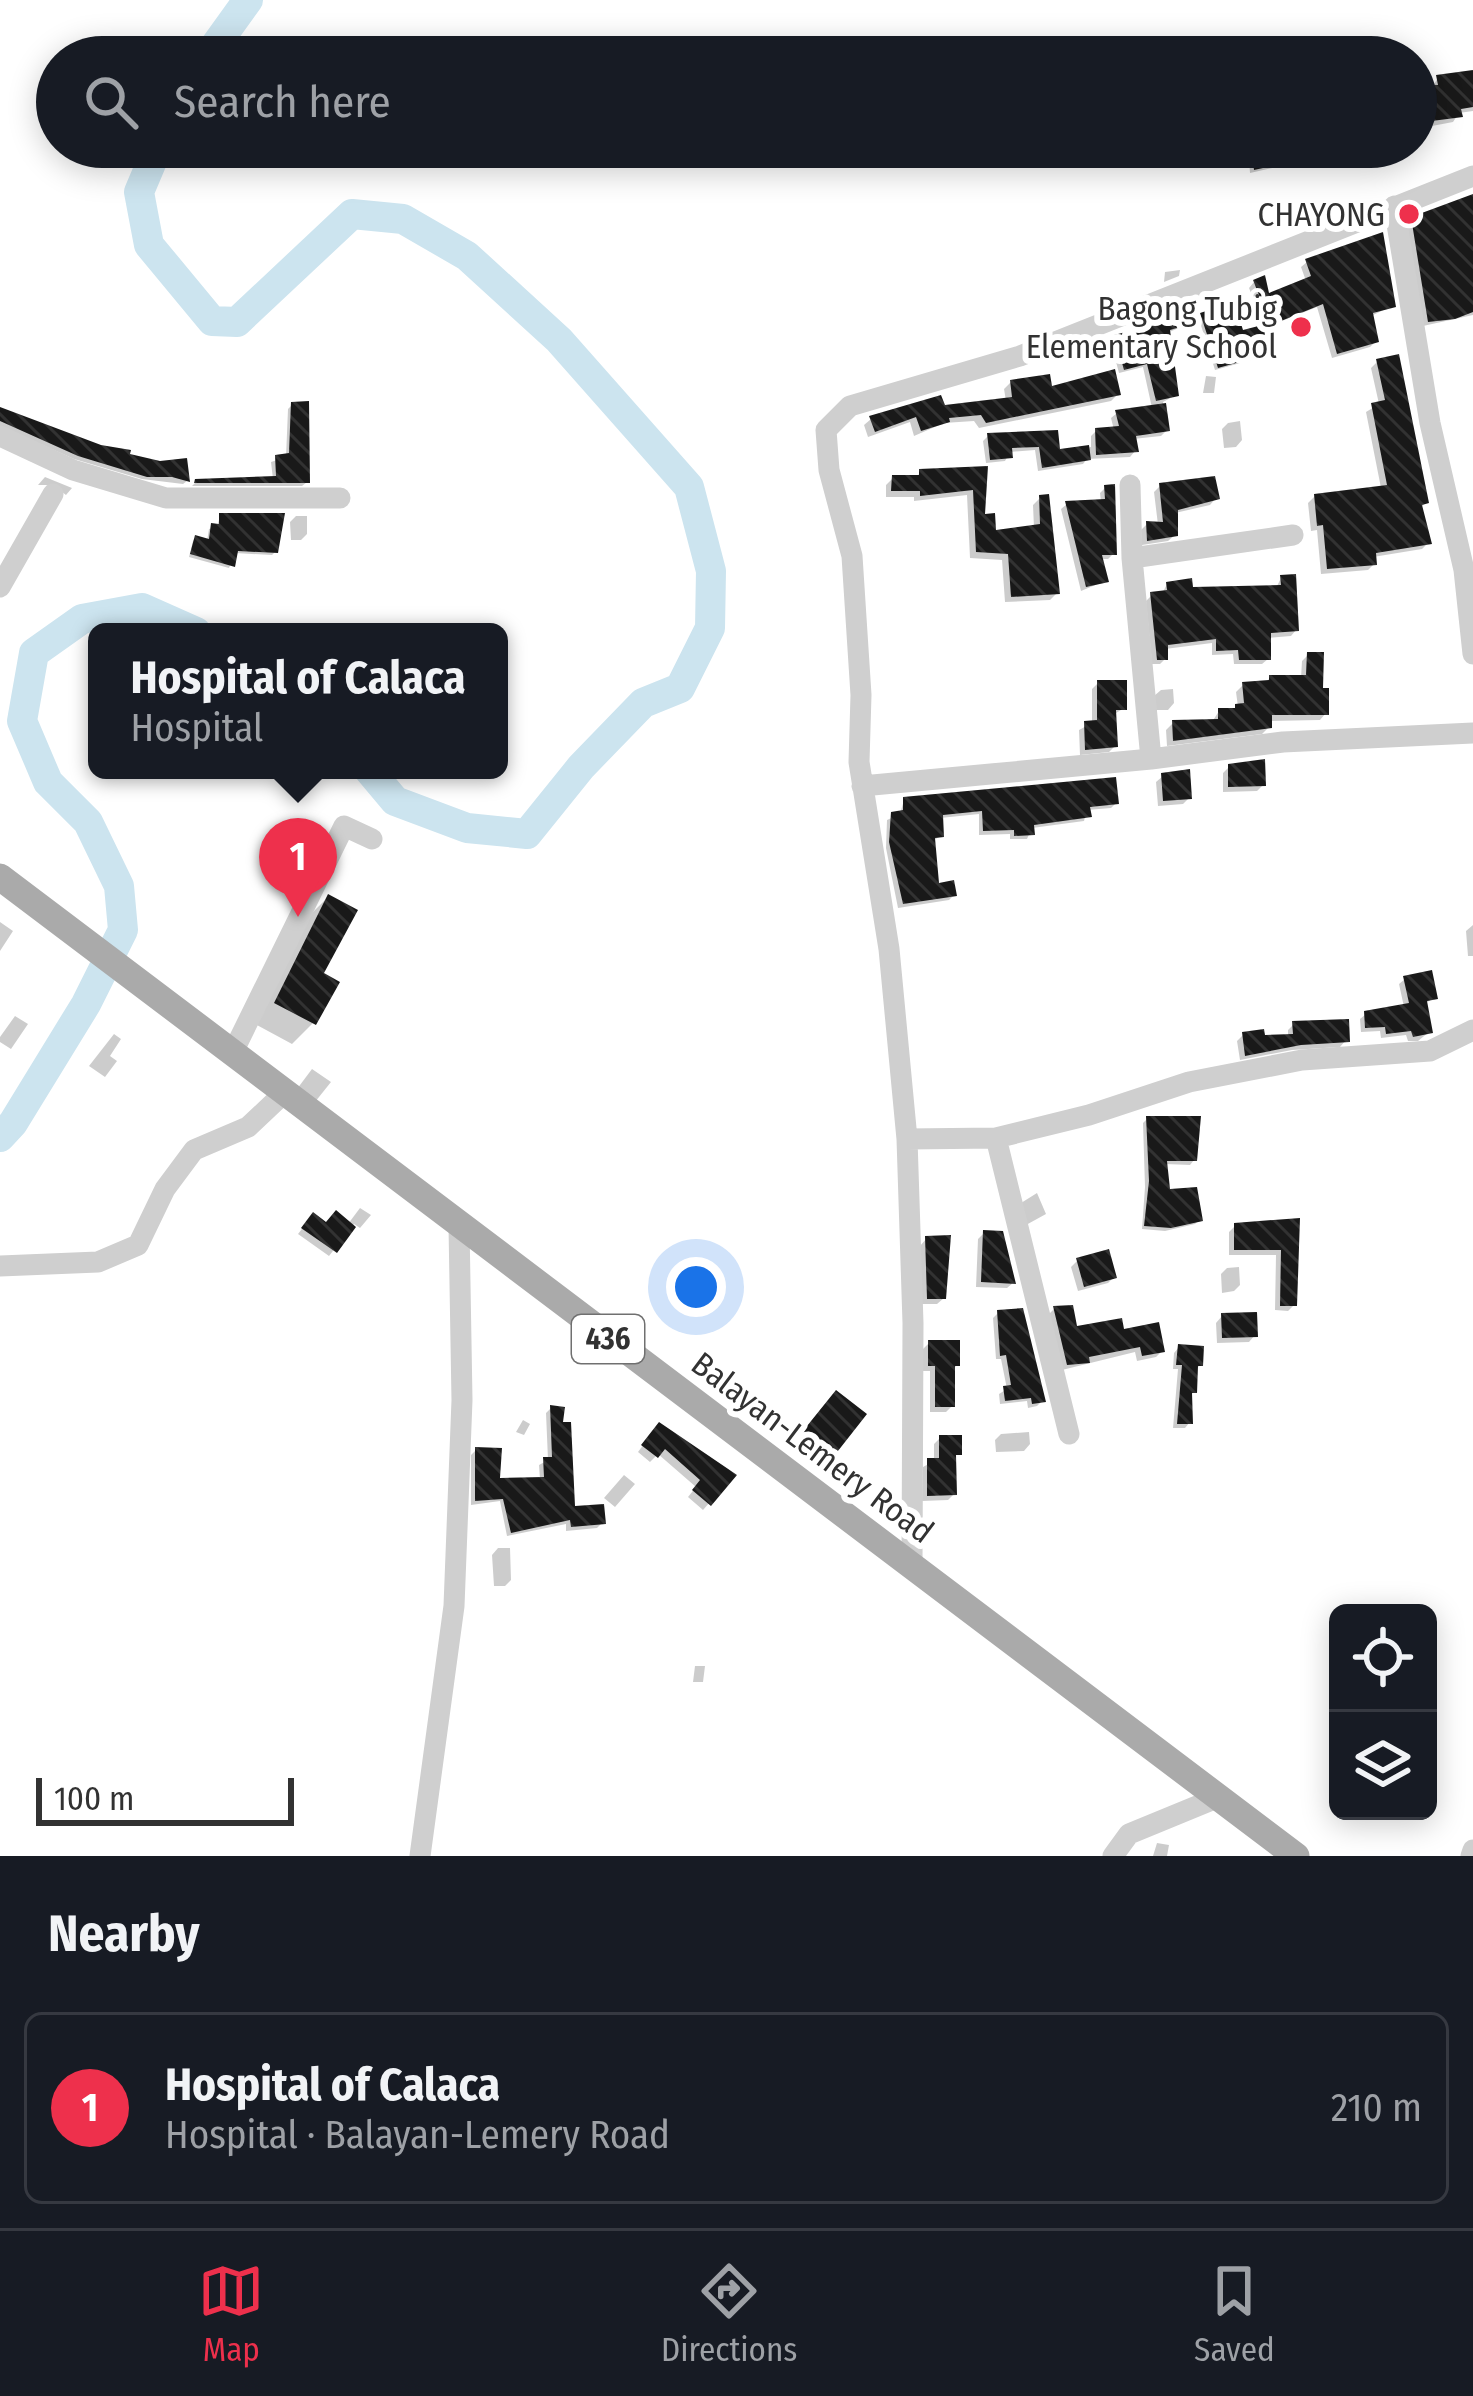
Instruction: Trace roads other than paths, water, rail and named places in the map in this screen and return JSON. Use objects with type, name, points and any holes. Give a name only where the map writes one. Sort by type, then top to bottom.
[{"type":"main road","name":"Balayan-Lemery Road","points":[[0,877],[1296,1856]]},
{"type":"street","points":[[912,1567],[913,1344],[907,1139],[889,949],[859,762],[861,694],[852,556],[830,470],[826,430],[850,406],[1020,356],[1473,176]]},
{"type":"street","points":[[1394,206],[1430,423],[1465,570],[1473,654]]},
{"type":"street","points":[[0,436],[73,470],[166,499],[340,499]]},
{"type":"street","points":[[1130,484],[1132,558],[1151,759]]},
{"type":"street","points":[[0,587],[52,494]]},
{"type":"street","points":[[1132,558],[1293,535]]},
{"type":"street","points":[[862,786],[1282,742],[1473,733]]},
{"type":"street","points":[[232,1054],[344,826],[371,839]]},
{"type":"street","points":[[907,1139],[996,1138],[1089,1115],[1189,1082],[1302,1060],[1430,1051],[1473,1030]]},
{"type":"street","points":[[0,1265],[98,1262],[138,1245],[165,1190],[194,1150],[248,1127],[284,1093]]},
{"type":"street","points":[[996,1138],[1069,1434]]},
{"type":"street","points":[[420,1856],[454,1606],[462,1400],[459,1226]]},
{"type":"street","points":[[1113,1856],[1129,1834],[1219,1797]]},
{"type":"waterway","points":[[222,36],[248,0]]},
{"type":"waterway","points":[[149,168],[139,192],[149,245],[212,321],[237,322],[352,214],[403,219],[467,256],[559,340],[689,487],[711,571],[710,628],[680,688],[643,703],[581,767],[527,834],[467,828],[395,801],[377,779]]},
{"type":"waterway","points":[[0,1137],[86,1004],[123,930],[119,886],[88,822],[48,782],[22,721],[34,653],[82,619],[142,608],[176,623]]},
{"type":"place","name":"CHAYONG","points":[[1409,214]]},
{"type":"place","name":"Bagong Tubig Elementary School","points":[[1301,327]]},
{"type":"place","name":"Hospital of Calaca","points":[[298,917]]}]
